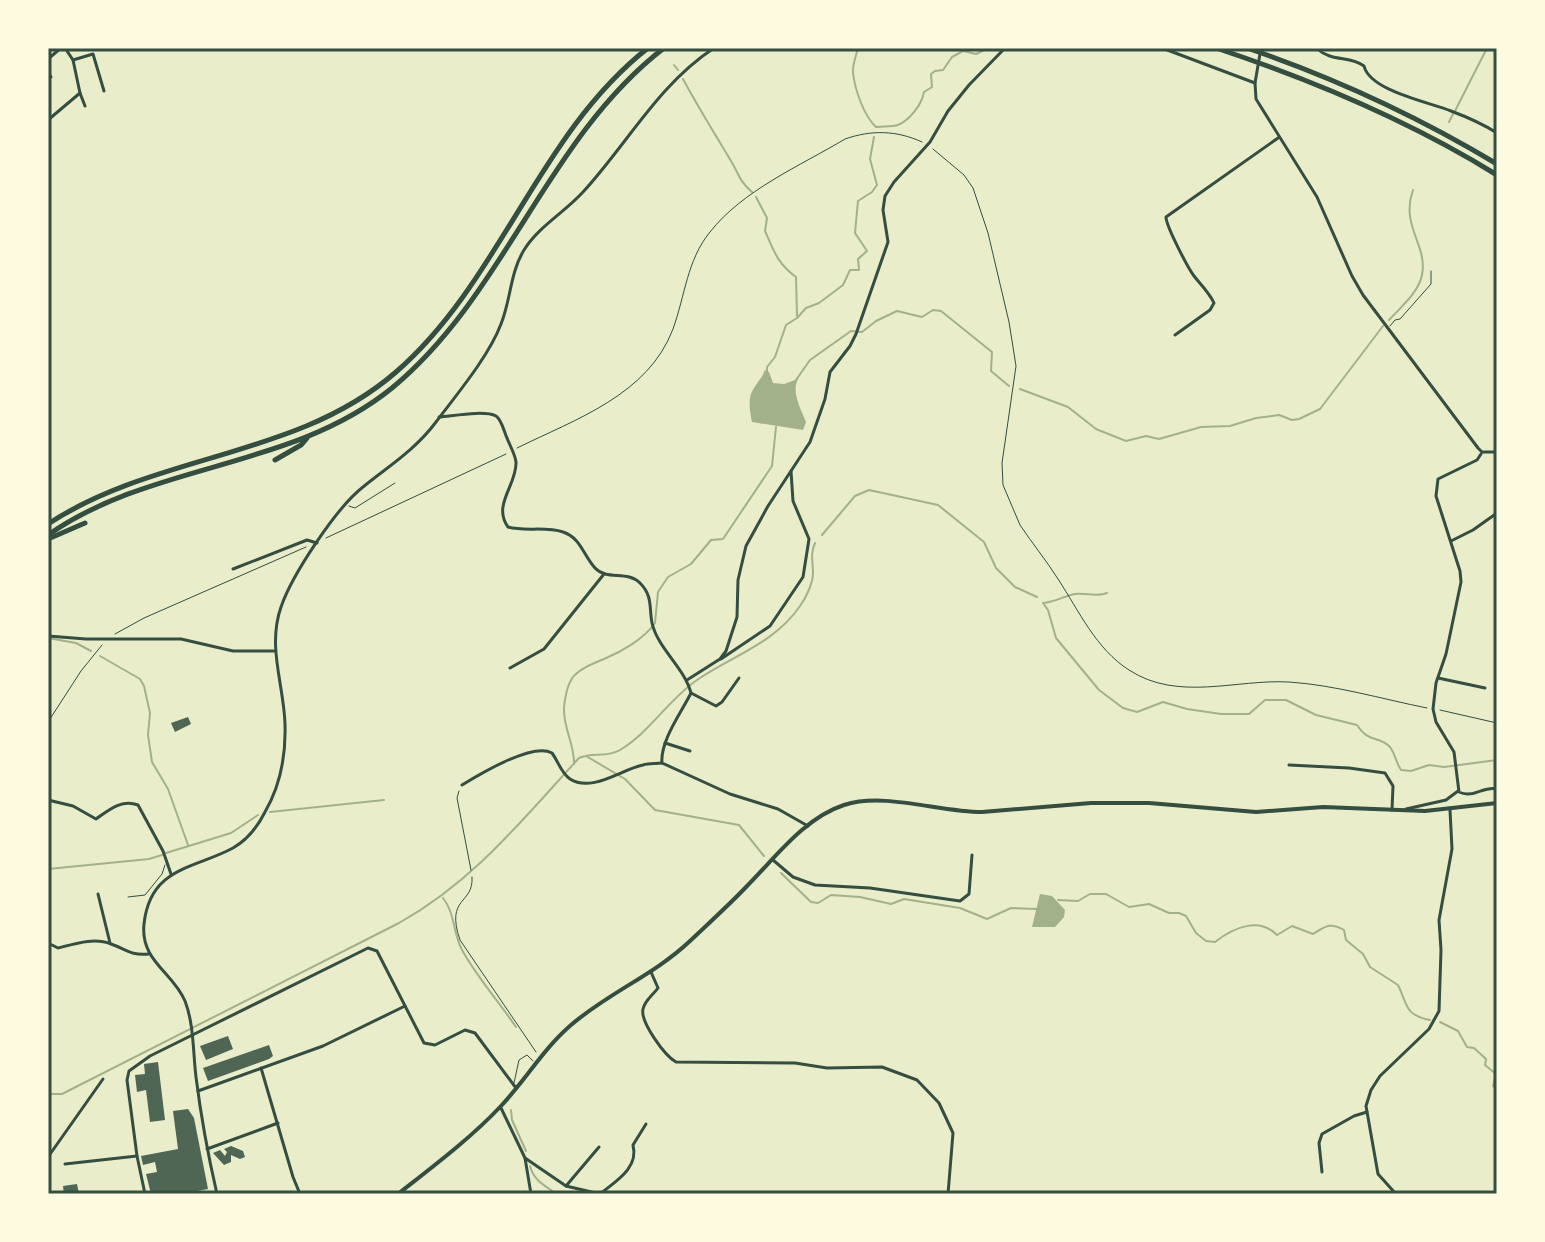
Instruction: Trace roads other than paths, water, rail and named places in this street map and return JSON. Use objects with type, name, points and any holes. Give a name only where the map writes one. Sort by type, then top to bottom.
[{"type":"highway","points":[[48,524],[85,501],[121,486],[294,433],[343,409],[386,380],[424,345],[457,306],[557,151],[589,108],[648,48]]},
{"type":"highway","points":[[48,537],[79,515],[116,498],[307,438],[378,398],[443,338],[474,298],[588,123],[622,84],[664,48]]},
{"type":"highway","points":[[1216,48],[1300,76],[1365,104],[1441,142],[1497,175]]},
{"type":"highway","points":[[1247,48],[1361,92],[1421,121],[1497,164]]},
{"type":"highway","points":[[275,460],[307,438]]},
{"type":"highway","points":[[48,537],[85,523]]},
{"type":"main road","points":[[398,1194],[500,1107],[539,1058],[587,1012],[651,972],[685,946],[808,826],[834,809],[868,800],[965,812],[1117,802],[1256,812],[1323,807],[1450,810],[1497,803]]},
{"type":"street","points":[[48,59],[63,48],[73,60],[85,106]]},
{"type":"street","points":[[217,1194],[184,999],[149,954],[144,938],[148,905],[171,874],[239,844],[255,828],[268,807],[279,776],[285,723],[275,651],[276,625],[282,604],[317,543],[346,504],[420,441],[439,417],[499,329],[515,267],[527,245],[586,189],[668,85],[714,48]]},
{"type":"street","points":[[720,659],[729,645],[737,617],[739,571],[746,546],[810,442],[825,399],[830,372],[857,332],[888,242],[883,210],[885,196],[927,145],[969,85],[1005,48]]},
{"type":"street","points":[[1162,48],[1256,82]]},
{"type":"street","points":[[1261,48],[1256,82],[1259,106],[1317,197],[1352,276],[1482,452]]},
{"type":"street","points":[[1316,48],[1337,60],[1358,61],[1366,73],[1384,86],[1456,113],[1497,133]]},
{"type":"street","points":[[73,60],[93,54],[104,91]]},
{"type":"street","points":[[48,120],[80,93]]},
{"type":"street","points":[[1175,335],[1210,310],[1214,303],[1192,273],[1167,225],[1166,217],[1278,138]]},
{"type":"street","points":[[439,417],[493,415],[500,421],[516,466],[504,500],[505,523],[510,529],[545,529],[567,534],[579,543],[594,567],[604,574],[625,576],[639,582],[651,599],[652,623],[689,686],[716,706],[739,678]]},
{"type":"street","points":[[1482,452],[1497,452]]},
{"type":"street","points":[[1458,791],[1458,770],[1451,745],[1436,722],[1433,709],[1460,591],[1460,571],[1435,484],[1446,473],[1477,460],[1482,452]]},
{"type":"street","points":[[662,763],[665,743],[689,686],[720,659],[770,626],[803,577],[809,539],[793,501],[791,471]]},
{"type":"street","points":[[1451,541],[1497,513]]},
{"type":"street","points":[[233,569],[307,540],[317,543]]},
{"type":"street","points":[[510,668],[544,649],[604,574]]},
{"type":"street","points":[[48,636],[181,639],[233,651],[275,651]]},
{"type":"street","points":[[1438,678],[1485,688]]},
{"type":"street","points":[[665,743],[690,751]]},
{"type":"street","points":[[462,785],[496,766],[539,749],[552,753],[563,773],[581,782],[597,781],[647,763],[662,763],[730,794],[778,809],[808,826]]},
{"type":"street","points":[[1289,765],[1385,773],[1393,786],[1392,810]]},
{"type":"street","points":[[1458,791],[1470,796],[1490,788],[1497,789]]},
{"type":"street","points":[[1403,811],[1446,800],[1458,791]]},
{"type":"street","points":[[48,800],[73,806],[96,819],[117,805],[130,802],[138,805],[171,874]]},
{"type":"street","points":[[1396,1194],[1378,1174],[1367,1099],[1376,1082],[1429,1029],[1439,1011],[1439,920],[1452,849],[1450,810]]},
{"type":"street","points":[[773,860],[793,877],[815,885],[870,888],[960,901],[969,894],[972,855]]},
{"type":"street","points":[[98,894],[110,943]]},
{"type":"street","points":[[48,939],[58,948],[84,942],[110,943],[121,951],[149,954]]},
{"type":"street","points":[[145,1194],[127,1080],[129,1071],[150,1056],[368,948],[377,951],[427,1046],[465,1030],[475,1033],[516,1088]]},
{"type":"street","points":[[651,972],[658,988],[644,1005],[642,1016],[667,1056],[676,1062],[882,1067],[924,1085],[939,1103],[953,1133],[948,1194]]},
{"type":"street","points":[[198,1091],[323,1046],[405,1006]]},
{"type":"street","points":[[261,1068],[300,1194]]},
{"type":"street","points":[[48,1157],[103,1079]]},
{"type":"street","points":[[500,1107],[525,1158],[531,1194]]},
{"type":"street","points":[[1322,1172],[1319,1143],[1322,1134],[1367,1112]]},
{"type":"street","points":[[207,1149],[278,1123]]},
{"type":"street","points":[[525,1158],[566,1186],[600,1194],[631,1166],[635,1158],[633,1145],[646,1124]]},
{"type":"street","points":[[566,1186],[599,1147]]},
{"type":"street","points":[[65,1164],[137,1156]]},
{"type":"lane","points":[[1389,327],[1431,284],[1431,271]]},
{"type":"lane","points":[[346,504],[355,508],[395,483]]},
{"type":"lane","points":[[128,897],[145,895],[168,864]]},
{"type":"lane","points":[[516,1088],[513,1079],[519,1060],[527,1055],[535,1064]]},
{"type":"waterway","points":[[858,48],[853,67],[854,80],[864,110],[876,127],[896,126],[907,119],[924,92],[932,87],[931,74],[943,70],[952,57],[963,51],[976,54],[989,48]]},
{"type":"waterway","points":[[1455,111],[1487,48]]},
{"type":"waterway","points":[[674,65],[678,70]]},
{"type":"waterway","points":[[683,79],[742,181],[752,192]]},
{"type":"waterway","points":[[1449,122],[1453,114]]},
{"type":"waterway","points":[[767,372],[786,325],[806,308],[819,303],[843,285],[850,270],[859,270],[858,259],[867,251],[855,233],[858,201],[877,185],[870,159],[874,137]]},
{"type":"waterway","points":[[1389,320],[1413,294],[1422,275],[1423,264],[1410,214],[1413,190]]},
{"type":"waterway","points":[[756,197],[767,218],[765,231],[774,251],[784,267],[796,277],[797,316]]},
{"type":"waterway","points":[[796,380],[810,360],[851,331],[862,332],[897,311],[922,317],[933,310],[941,311],[992,352],[991,371],[1009,386]]},
{"type":"waterway","points":[[1020,389],[1068,407],[1096,429],[1126,441],[1146,436],[1159,439],[1201,427],[1230,426],[1279,415],[1299,419],[1320,409],[1383,326]]},
{"type":"waterway","points":[[574,764],[564,715],[570,681],[579,671],[639,640],[655,623],[658,592],[668,577],[691,564],[711,540],[723,539],[772,466],[776,427]]},
{"type":"waterway","points":[[822,535],[855,496],[869,490],[938,505],[984,542],[996,568],[1015,587],[1037,597]]},
{"type":"waterway","points":[[48,1094],[62,1094],[399,923],[426,906],[496,848],[579,758],[610,754],[631,743],[697,680],[766,639],[790,619],[809,590],[815,543]]},
{"type":"waterway","points":[[1107,593],[1075,594],[1043,603],[1056,638],[1099,690],[1123,708],[1137,712],[1163,702],[1221,714],[1249,714],[1265,700],[1286,700],[1316,715],[1357,725],[1366,735],[1389,746],[1401,770],[1497,760]]},
{"type":"waterway","points":[[48,638],[76,643],[91,651]]},
{"type":"waterway","points":[[100,656],[140,679],[144,686],[150,713],[148,735],[152,762],[168,789],[188,845]]},
{"type":"waterway","points":[[586,756],[625,779],[655,810],[739,825],[764,856]]},
{"type":"waterway","points":[[270,812],[384,800]]},
{"type":"waterway","points":[[166,853],[231,833],[258,815]]},
{"type":"waterway","points":[[48,869],[162,855]]},
{"type":"waterway","points":[[781,873],[811,902],[818,903],[831,895],[891,904],[904,899],[960,908],[987,919],[1011,908],[1038,909]]},
{"type":"waterway","points":[[1058,900],[1078,901],[1090,894],[1106,894],[1129,907],[1149,904],[1186,916],[1196,933],[1206,941],[1215,942],[1246,926],[1262,926],[1277,935],[1292,926],[1313,934],[1325,927],[1335,926],[1344,930],[1346,940],[1363,954],[1370,967],[1398,985],[1411,1012],[1430,1020]]},
{"type":"waterway","points":[[443,898],[450,910],[462,950],[516,1027]]},
{"type":"waterway","points":[[1440,1022],[1458,1031],[1467,1047],[1474,1048],[1486,1059],[1485,1065],[1496,1074],[1493,1086],[1497,1088]]},
{"type":"waterway","points":[[511,1110],[512,1120],[526,1151]]},
{"type":"waterway","points":[[530,1166],[537,1179],[557,1194]]}]
